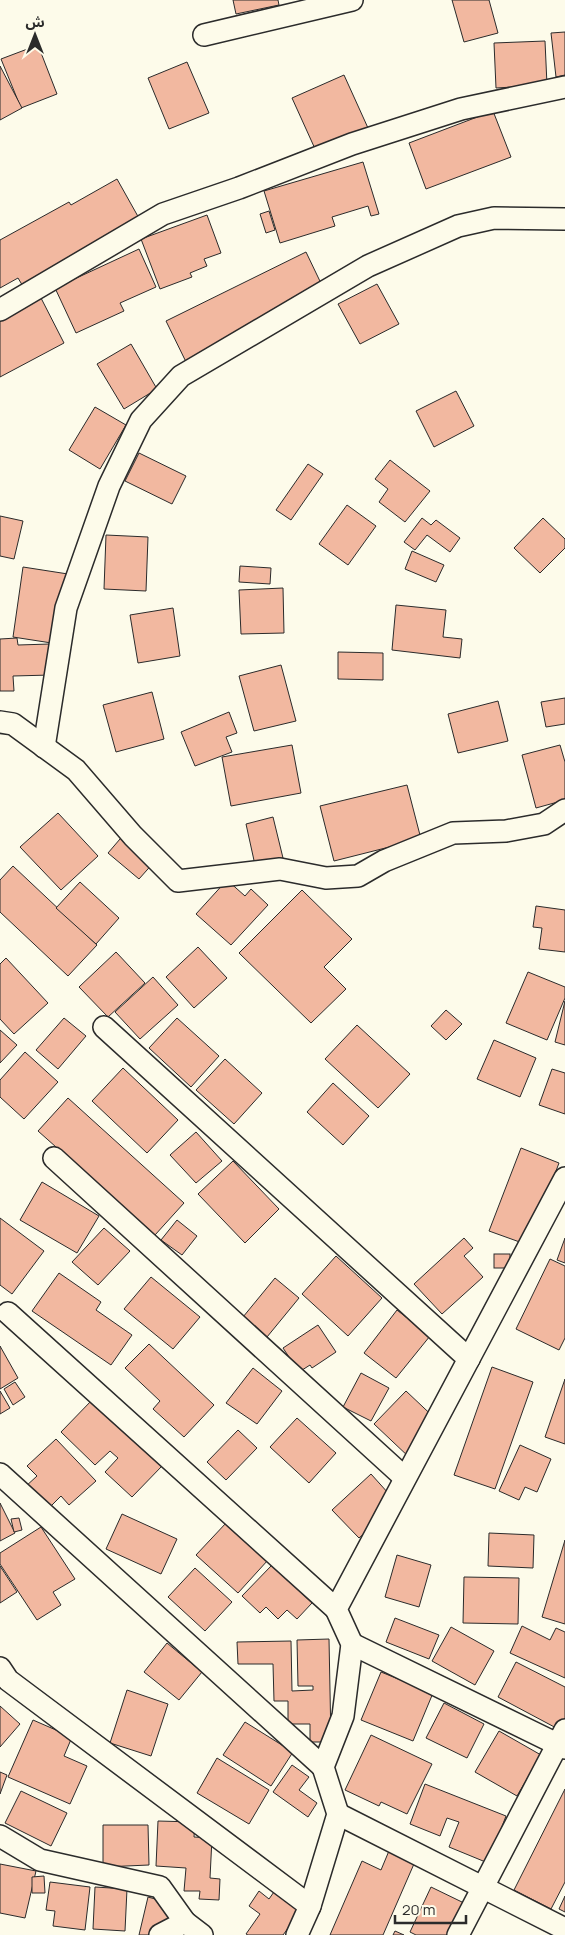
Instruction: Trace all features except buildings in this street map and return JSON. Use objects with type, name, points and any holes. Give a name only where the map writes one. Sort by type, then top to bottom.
[{"type":"street","points":[[204,35],[352,0]]},
{"type":"street","points":[[0,310],[163,214],[239,188],[352,144],[461,109],[565,87]]},
{"type":"street","points":[[44,747],[66,608],[109,486],[141,420],[181,376],[368,266],[458,226],[494,218],[565,219]]},
{"type":"street","points":[[0,722],[13,724],[76,770],[133,836],[178,881],[280,869],[326,878],[358,876],[384,861],[453,833],[506,830],[544,824],[565,810]]},
{"type":"street","points":[[104,1027],[469,1359]]},
{"type":"street","points":[[54,1158],[405,1478]]},
{"type":"street","points":[[336,1609],[565,1178]]},
{"type":"street","points":[[8,1313],[336,1609],[352,1644],[343,1716],[323,1767]]},
{"type":"street","points":[[0,1474],[323,1767],[338,1814],[310,1906],[297,1935]]},
{"type":"street","points":[[352,1644],[563,1741],[458,1935]]},
{"type":"street","points":[[0,1668],[8,1680],[310,1906]]},
{"type":"street","points":[[338,1814],[565,1929]]},
{"type":"street","points":[[0,1836],[40,1860],[160,1887],[185,1922],[202,1935]]},
{"type":"street","points":[[160,1935],[185,1922]]}]
